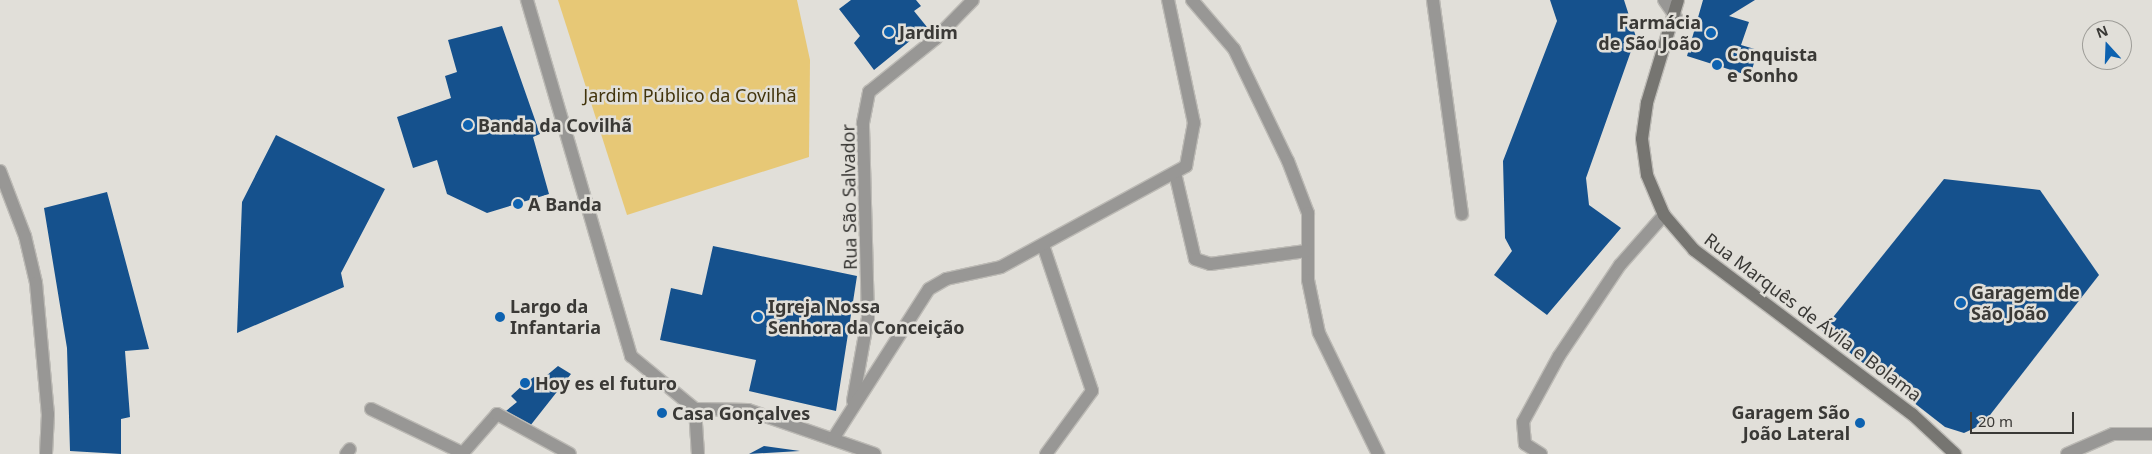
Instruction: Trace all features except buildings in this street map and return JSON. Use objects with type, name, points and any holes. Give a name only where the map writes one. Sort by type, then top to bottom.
[{"type":"main road","name":"Rua Marquês de Ávila e Bolama","points":[[1678,0],[1676,17],[1647,103],[1642,139],[1647,174],[1664,215],[1694,250],[1912,414],[1954,454]]},
{"type":"street","points":[[526,0],[631,356],[695,409],[748,410],[871,452]]},
{"type":"street","name":"Rua São Salvador","points":[[852,409],[868,318],[864,123],[869,92],[935,39],[973,0]]},
{"type":"street","points":[[833,439],[929,288],[946,279],[1001,267],[1043,245],[1118,199],[1186,166],[1194,123],[1168,0]]},
{"type":"street","points":[[1192,0],[1234,49],[1258,91],[1308,213],[1306,251],[1319,332],[1378,454]]},
{"type":"street","points":[[1433,0],[1462,214]]},
{"type":"street","points":[[1664,0],[1676,17]]},
{"type":"street","points":[[0,171],[25,236],[36,282],[48,414],[46,454]]},
{"type":"street","points":[[1174,173],[1195,259],[1210,264],[1306,251]]},
{"type":"street","points":[[1541,454],[1525,444],[1522,422],[1559,356],[1615,274],[1664,215]]},
{"type":"street","points":[[1043,245],[1092,391],[1046,454]]},
{"type":"street","points":[[370,409],[463,453],[497,414],[570,454]]},
{"type":"street","points":[[695,409],[698,454]]},
{"type":"street","points":[[2068,454],[2113,434],[2152,434]]},
{"type":"green space","name":"Jardim Público da Covilhã","points":[[558,0],[797,0],[810,60],[809,157],[627,215]]},
{"type":"place","name":"Jardim","points":[[889,32]]},
{"type":"place","name":"Farmácia de São João","points":[[1711,33]]},
{"type":"place","name":"Conquista e Sonho","points":[[1717,65]]},
{"type":"place","name":"Banda da Covilhã","points":[[468,125]]},
{"type":"place","name":"A Banda","points":[[518,204]]},
{"type":"place","name":"Garagem de São João","points":[[1961,303]]},
{"type":"place","name":"Largo da Infantaria","points":[[500,317]]},
{"type":"place","name":"Igreja Nossa Senhora da Conceição","points":[[758,317]]},
{"type":"place","name":"Hoy es el futuro","points":[[525,383]]},
{"type":"place","name":"Casa Gonçalves","points":[[662,413]]},
{"type":"place","name":"Garagem São João Lateral","points":[[1860,423]]}]
